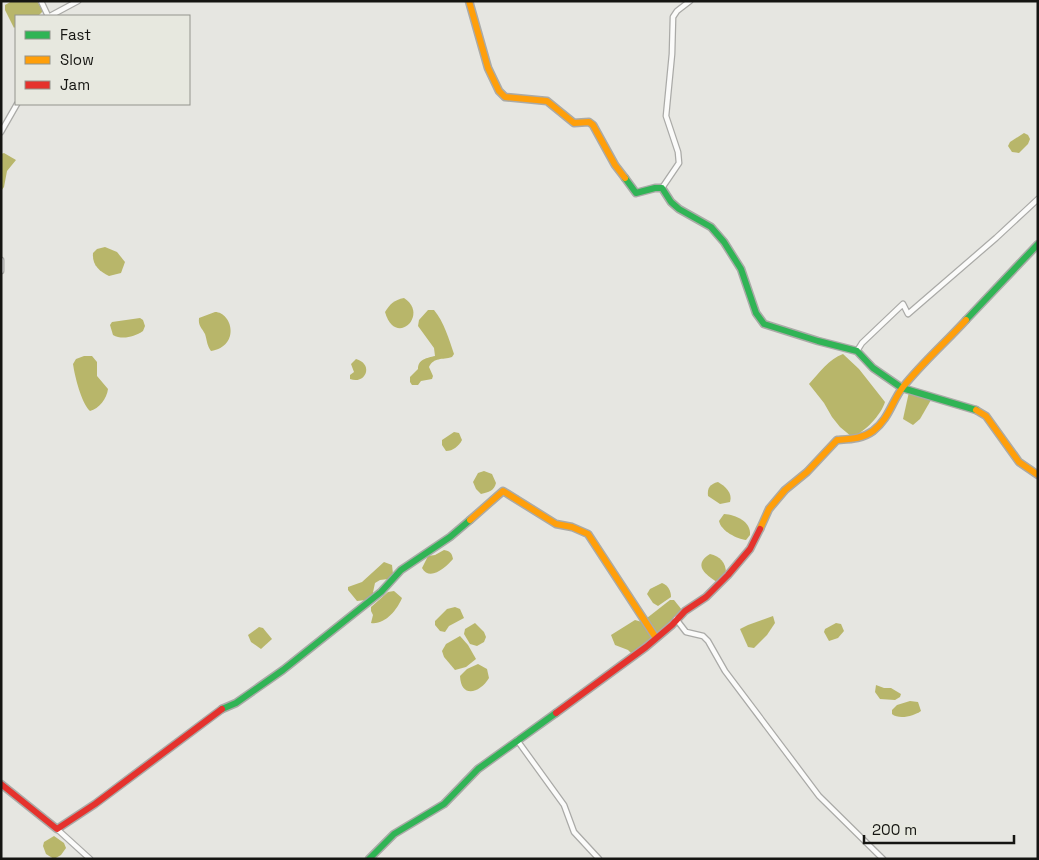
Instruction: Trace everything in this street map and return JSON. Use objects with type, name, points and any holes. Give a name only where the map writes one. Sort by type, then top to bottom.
[{"type":"street","points":[[41,1],[48,15]]},
{"type":"street","points":[[51,15],[78,1]]},
{"type":"street","points":[[469,1],[480,48],[494,84],[501,95],[547,101],[574,123],[589,122],[593,125],[615,165],[636,193],[640,194],[656,187],[662,188],[671,202],[679,209],[711,228],[724,242],[741,269],[756,313],[764,324],[857,351],[873,368],[902,388],[979,411],[986,416],[1018,462],[1038,475]]},
{"type":"street","points":[[662,188],[679,163],[678,152],[666,116],[672,54],[673,17],[677,11],[690,1]]},
{"type":"street","points":[[1,132],[16,105]]},
{"type":"street","points":[[857,351],[902,304],[908,314],[1038,199]]},
{"type":"street","points":[[368,859],[394,834],[444,804],[478,769],[656,638],[715,588],[750,549],[769,509],[785,490],[807,472],[837,440],[855,439],[866,435],[888,417],[902,388],[1038,244]]},
{"type":"street","points":[[1,260],[1,271]]},
{"type":"street","points":[[57,829],[95,804],[223,708],[236,703],[283,670],[373,598],[401,570],[450,536],[503,491],[508,492],[525,506],[556,524],[565,524],[588,534],[656,638]]},
{"type":"street","points":[[676,620],[686,632],[703,636],[708,641],[725,671],[819,796],[883,859]]},
{"type":"street","points":[[517,740],[564,805],[574,832],[599,859]]},
{"type":"street","points":[[1,784],[57,829],[90,859]]},
{"type":"shaded area","points":[[12,1],[37,1],[43,11],[39,15],[15,15],[14,28],[5,10],[5,5]]},
{"type":"shaded area","points":[[1024,133],[1030,139],[1028,144],[1019,153],[1012,152],[1008,146],[1010,142]]},
{"type":"shaded area","points":[[4,153],[16,160],[7,171],[4,187],[1,191],[1,154]]},
{"type":"shaded area","points":[[105,247],[117,252],[125,262],[121,273],[109,276],[99,270],[95,264],[93,253],[97,249]]},
{"type":"shaded area","points":[[404,298],[411,305],[412,319],[408,325],[402,328],[396,327],[390,322],[385,312],[393,303]]},
{"type":"shaded area","points":[[428,310],[434,310],[441,320],[454,354],[452,357],[436,360],[431,364],[429,367],[433,376],[432,379],[421,381],[418,385],[412,385],[410,377],[418,369],[420,363],[435,356],[434,348],[418,326],[419,320]]},
{"type":"shaded area","points":[[215,312],[221,313],[226,317],[231,330],[227,343],[211,351],[199,318]]},
{"type":"shaded area","points":[[140,318],[145,326],[143,331],[128,337],[113,335],[110,325],[112,322]]},
{"type":"shaded area","points":[[843,354],[859,369],[885,402],[872,422],[852,437],[840,427],[809,384],[829,363]]},
{"type":"shaded area","points":[[92,356],[97,362],[97,376],[108,389],[102,403],[90,411],[81,396],[73,364],[76,359]]},
{"type":"shaded area","points":[[356,359],[365,365],[366,373],[364,377],[356,380],[350,379],[350,375],[354,372],[351,364]]},
{"type":"shaded area","points":[[909,392],[931,400],[920,419],[913,425],[903,419]]},
{"type":"shaded area","points":[[454,432],[459,433],[462,440],[456,448],[446,451],[442,445],[442,440]]},
{"type":"shaded area","points":[[484,471],[492,474],[496,483],[491,491],[481,494],[473,482],[478,473]]},
{"type":"shaded area","points":[[718,482],[729,493],[730,502],[720,504],[708,496],[710,487]]},
{"type":"shaded area","points":[[724,514],[738,517],[745,522],[750,530],[750,535],[746,540],[734,536],[720,525],[719,521]]},
{"type":"shaded area","points":[[444,550],[452,555],[453,559],[438,572],[429,574],[425,572],[422,568],[428,556],[435,555]]},
{"type":"shaded area","points":[[710,554],[719,558],[725,566],[726,573],[717,582],[705,573],[701,566],[705,558]]},
{"type":"shaded area","points":[[384,562],[392,565],[393,574],[388,579],[375,583],[372,597],[357,601],[348,590],[348,587],[362,582]]},
{"type":"shaded area","points":[[662,583],[669,588],[671,597],[658,606],[653,603],[647,594],[650,589]]},
{"type":"shaded area","points":[[394,591],[402,598],[397,607],[386,619],[381,622],[371,623],[373,615],[371,607],[388,592]]},
{"type":"shaded area","points":[[670,600],[674,600],[682,610],[656,634],[647,618]]},
{"type":"shaded area","points":[[455,607],[460,609],[464,618],[449,626],[445,632],[440,631],[435,625],[435,621],[447,609]]},
{"type":"shaded area","points":[[773,616],[775,623],[767,635],[754,648],[748,647],[740,629]]},
{"type":"shaded area","points":[[635,620],[642,622],[653,639],[632,654],[628,650],[615,645],[611,635]]},
{"type":"shaded area","points":[[475,623],[484,632],[486,637],[484,642],[477,646],[470,644],[464,634],[465,629]]},
{"type":"shaded area","points":[[836,623],[841,624],[844,631],[838,638],[829,641],[824,632],[825,629]]},
{"type":"shaded area","points":[[259,627],[263,628],[272,639],[261,649],[251,642],[248,635]]},
{"type":"shaded area","points":[[460,636],[476,659],[466,667],[455,670],[444,657],[442,651],[446,644]]},
{"type":"shaded area","points":[[478,664],[487,669],[489,678],[476,690],[467,691],[461,683],[460,676],[467,669]]},
{"type":"shaded area","points":[[876,685],[891,688],[901,694],[900,697],[895,700],[880,699],[875,692]]},
{"type":"shaded area","points":[[910,701],[918,702],[921,711],[907,717],[898,717],[892,714],[892,710],[897,705]]},
{"type":"shaded area","points":[[54,836],[64,843],[66,848],[61,855],[54,859],[46,854],[43,846],[44,842]]},
{"type":"traffic: fast","points":[[625,178],[636,193],[662,188],[671,202],[679,209],[711,227],[724,242],[741,269],[756,313],[764,324],[857,351],[873,368],[902,388],[976,410]]},
{"type":"traffic: fast","points":[[966,320],[1038,244]]},
{"type":"traffic: fast","points":[[222,709],[236,703],[283,670],[381,592],[401,570],[450,537],[470,520]]},
{"type":"traffic: fast","points":[[369,859],[394,834],[444,804],[478,769],[556,713]]},
{"type":"traffic: slow","points":[[469,1],[488,68],[499,91],[505,97],[547,101],[574,123],[589,122],[593,125],[615,165],[625,178]]},
{"type":"traffic: slow","points":[[760,529],[769,509],[785,490],[807,472],[837,440],[852,439],[869,434],[883,421],[903,387],[966,320]]},
{"type":"traffic: slow","points":[[976,410],[986,416],[1019,462],[1038,475]]},
{"type":"traffic: slow","points":[[470,520],[503,491],[556,524],[572,527],[588,534],[656,638]]},
{"type":"traffic: jam","points":[[556,713],[646,647],[685,611],[706,597],[750,549],[760,529]]},
{"type":"traffic: jam","points":[[1,784],[57,829],[95,804],[222,709]]}]
